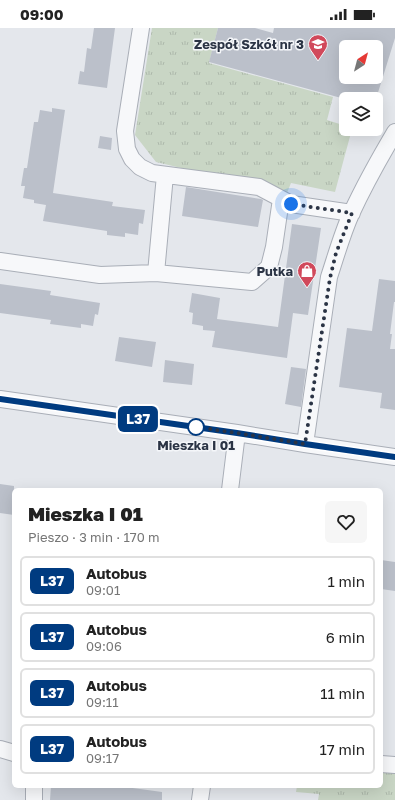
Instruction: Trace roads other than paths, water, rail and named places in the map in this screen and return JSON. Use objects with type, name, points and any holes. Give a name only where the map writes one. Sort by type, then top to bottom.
[{"type":"street","points":[[141,28],[125,131],[127,149],[132,158],[140,167],[152,173],[260,186],[291,204],[352,213]]},
{"type":"street","points":[[305,444],[330,278],[336,253],[352,213],[377,162],[395,132]]},
{"type":"street","points":[[156,273],[165,174]]},
{"type":"street","points":[[0,261],[100,274],[156,273],[252,282],[269,268],[274,247],[281,198]]},
{"type":"street","points":[[0,399],[395,457]]},
{"type":"street","points":[[230,488],[237,433]]},
{"type":"street","points":[[0,749],[12,752]]},
{"type":"street","points":[[383,764],[395,765]]},
{"type":"street","points":[[34,788],[34,800]]},
{"type":"street","points":[[200,800],[202,788]]},
{"type":"place","name":"Zespół Szkół nr 3","points":[[318,61]]},
{"type":"place","name":"Putka","points":[[307,288]]},
{"type":"place","name":"Mieszka I 01","points":[[196,427]]}]
